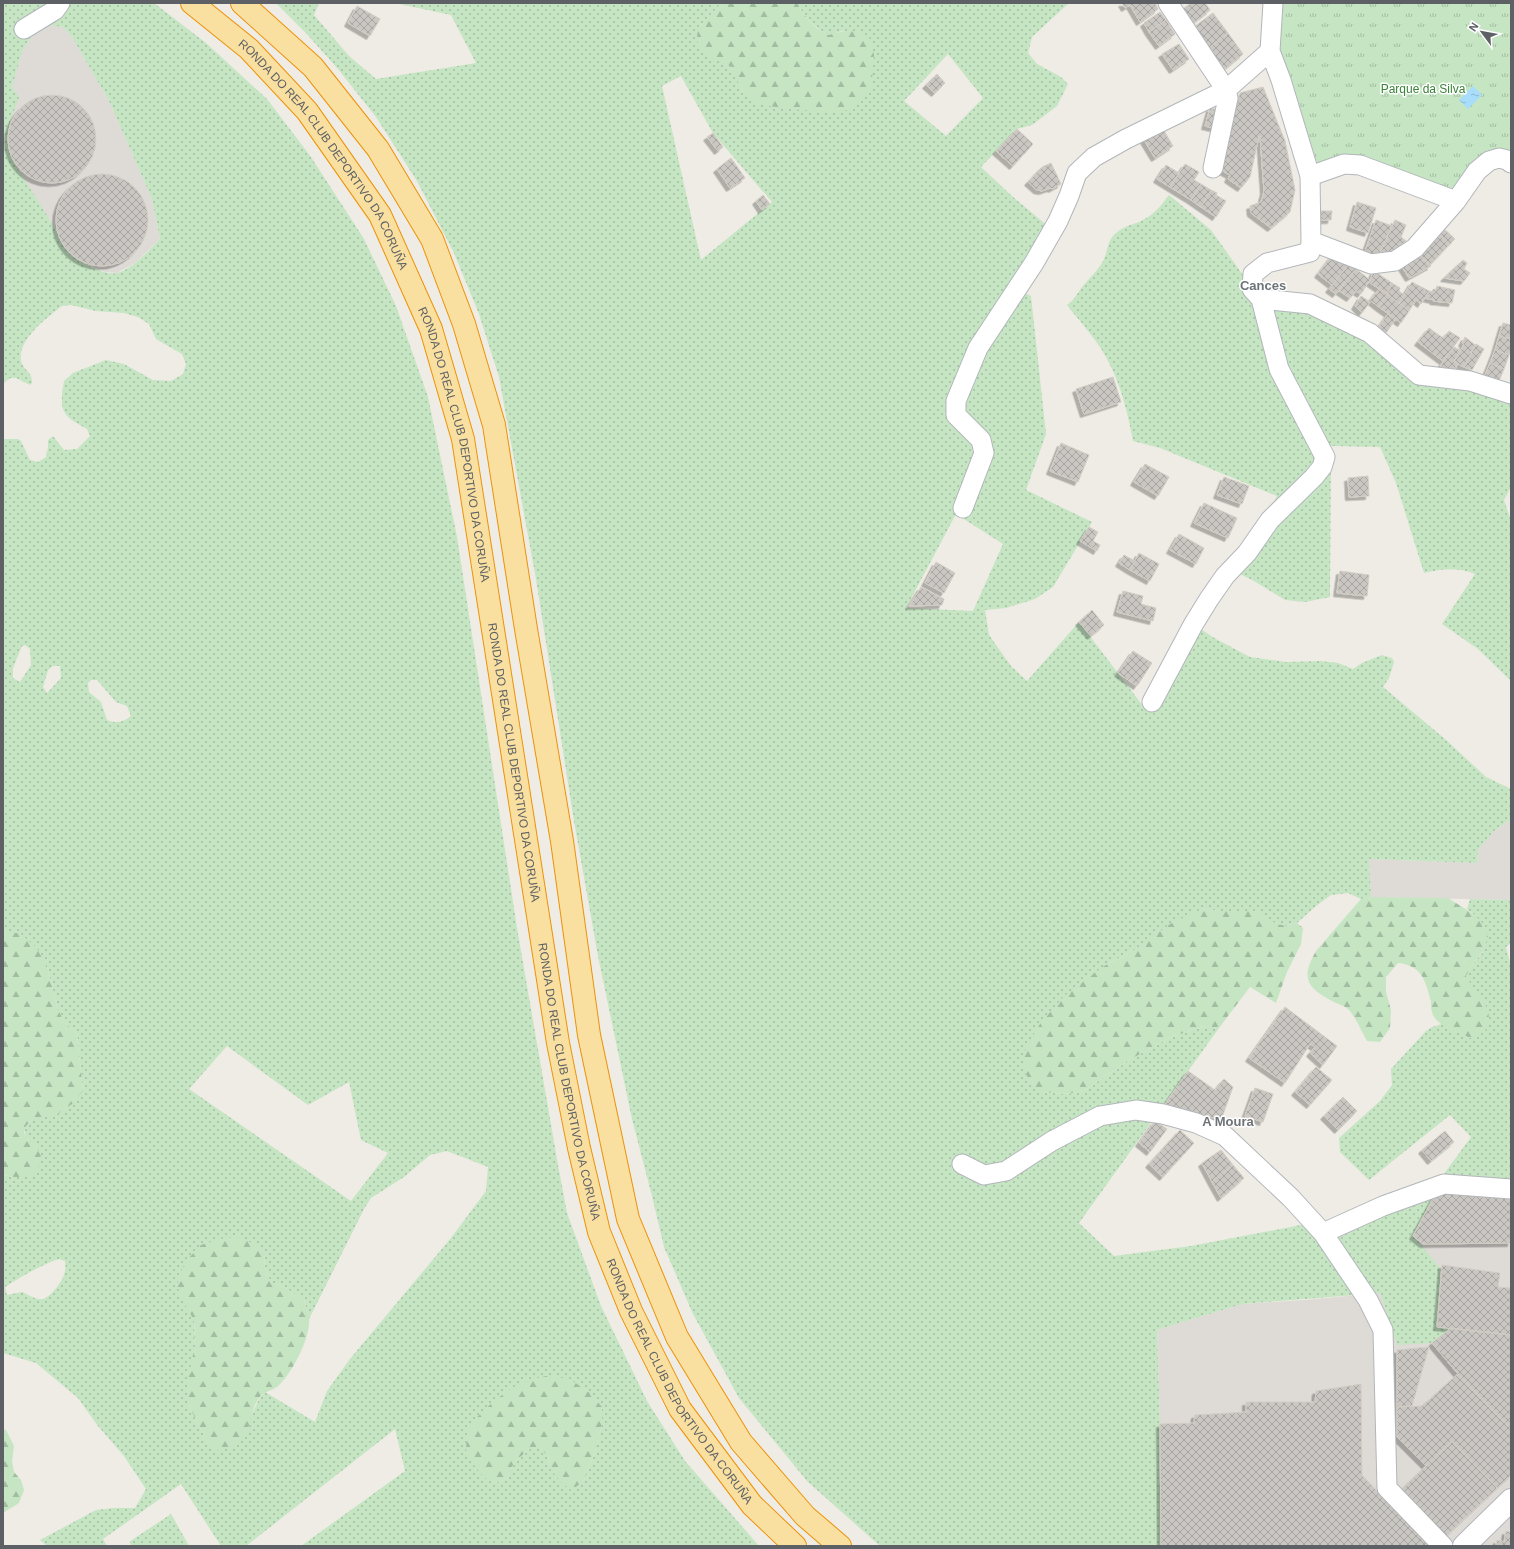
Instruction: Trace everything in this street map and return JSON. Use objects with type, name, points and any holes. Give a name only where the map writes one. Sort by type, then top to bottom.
[{"type":"highway","name":"RONDA DO REAL CLUB DEPORTIVO DA CORUÑA","points":[[192,3],[249,49],[307,111],[380,215],[431,329],[463,439],[558,1043],[579,1148],[599,1232],[631,1310],[680,1408],[752,1505],[795,1546]]},
{"type":"highway","name":"RONDA DO REAL CLUB DEPORTIVO DA CORUÑA","points":[[242,3],[313,67],[378,149],[432,239],[464,324],[494,425],[526,629],[562,841],[589,1035],[628,1219],[677,1337],[741,1442],[805,1516],[840,1546]]},
{"type":"street","points":[[24,29],[56,10],[60,3]]},
{"type":"street","points":[[1168,3],[1226,90],[1228,98],[1212,168]]},
{"type":"street","points":[[1152,702],[1209,598],[1225,576],[1247,554],[1270,520],[1314,477],[1322,467],[1325,457],[1280,369],[1261,299],[1252,289],[1253,274],[1267,262],[1310,252],[1311,241],[1310,176],[1281,80],[1270,51],[1273,3]]},
{"type":"street","points":[[962,508],[984,453],[981,440],[956,415],[956,401],[961,386],[978,348],[1034,263],[1058,221],[1077,173],[1094,158],[1126,139],[1226,90],[1270,51]]},
{"type":"street","points":[[1311,241],[1371,264],[1395,261],[1415,248],[1456,201],[1476,171],[1488,161],[1499,158],[1507,160],[1511,163]]},
{"type":"street","points":[[1310,176],[1344,164],[1360,165],[1456,201]]},
{"type":"street","points":[[1261,299],[1310,304],[1323,310],[1370,333],[1420,375],[1470,381],[1511,393]]},
{"type":"street","points":[[962,1164],[984,1175],[1006,1171],[1052,1141],[1100,1116],[1136,1110],[1163,1114],[1196,1123],[1225,1136],[1291,1198],[1323,1233],[1368,1300],[1383,1330],[1387,1488],[1443,1546]]},
{"type":"street","points":[[1323,1233],[1383,1206],[1444,1184],[1511,1189]]},
{"type":"street","points":[[1464,1546],[1511,1500]]},
{"type":"shaded area","points":[[48,25],[63,27],[72,37],[109,101],[152,199],[160,239],[135,263],[117,273],[105,272],[84,263],[70,254],[64,247],[57,232],[15,165],[9,151],[8,135],[12,120],[12,87],[22,52],[35,30]]},
{"type":"shaded area","points":[[1511,819],[1511,900],[1371,897],[1369,859],[1477,863],[1478,850],[1494,831]]},
{"type":"shaded area","points":[[1436,1193],[1511,1196],[1511,1546],[1161,1546],[1160,1424],[1157,1330],[1242,1304],[1380,1293],[1397,1345],[1450,1328],[1437,1327],[1441,1269],[1413,1236]]},
{"type":"green space","points":[[3,3],[154,3],[206,43],[267,99],[311,157],[364,239],[396,306],[428,397],[457,537],[517,928],[567,1213],[601,1306],[647,1401],[685,1461],[759,1546],[301,1546],[405,1471],[395,1429],[246,1546],[221,1546],[181,1484],[103,1539],[107,1546],[47,1546],[40,1540],[96,1510],[135,1508],[146,1489],[124,1456],[98,1426],[78,1398],[36,1363],[3,1353],[3,1175],[14,1177],[37,1147],[25,1134],[29,1122],[62,1111],[83,1089],[77,1034],[64,1022],[57,1007],[48,969],[20,933],[3,933],[3,439],[18,439],[21,441],[30,460],[38,462],[46,457],[48,440],[53,436],[64,450],[77,449],[90,436],[87,429],[67,416],[62,406],[64,381],[73,373],[106,360],[124,364],[153,380],[171,381],[183,374],[186,364],[182,354],[156,339],[149,324],[138,317],[124,313],[96,311],[71,305],[62,306],[45,319],[26,340],[22,348],[22,364],[30,374],[32,383],[30,385],[19,379],[10,378],[3,384]],"holes":[[[48,25],[63,27],[72,37],[109,101],[152,199],[160,239],[140,259],[123,271],[112,273],[93,268],[68,252],[49,218],[12,159],[9,149],[8,132],[19,97],[12,87],[22,52],[35,30]],[[25,645],[30,649],[31,665],[20,682],[13,678],[13,668],[22,646]],[[53,666],[60,666],[61,678],[47,693],[43,687],[48,670]],[[91,680],[97,680],[116,702],[127,706],[131,716],[120,722],[107,720],[101,702],[89,692],[88,683]],[[227,1046],[308,1105],[349,1082],[361,1140],[388,1153],[351,1201],[189,1089]],[[447,1151],[488,1167],[486,1191],[451,1238],[350,1359],[327,1391],[315,1422],[265,1392],[259,1399],[251,1416],[210,1447],[188,1404],[195,1345],[194,1320],[264,1255],[265,1269],[271,1282],[287,1289],[304,1300],[309,1319],[364,1209],[371,1198],[404,1177],[430,1155]],[[59,1259],[65,1261],[63,1278],[50,1295],[43,1299],[35,1298],[22,1292],[7,1295],[5,1287],[24,1275]],[[590,1393],[602,1425],[594,1455],[583,1482],[551,1470],[548,1456],[540,1449],[530,1449],[515,1461],[506,1479],[495,1483],[484,1477]]]},
{"type":"green space","points":[[276,3],[319,3],[314,15],[349,56],[376,79],[476,63],[451,15],[395,3],[722,3],[699,27],[726,64],[732,67],[743,92],[845,30],[829,35],[810,22],[797,3],[1069,3],[1032,37],[1028,53],[1037,64],[1061,77],[1068,84],[1057,106],[1032,125],[1017,129],[981,167],[1013,197],[1049,227],[1021,291],[1031,296],[1046,434],[1026,490],[1092,522],[1053,587],[1035,599],[1006,608],[985,610],[989,635],[1011,666],[1027,681],[1079,622],[1143,706],[1147,704],[1261,524],[1277,496],[1160,448],[1133,441],[1121,392],[1110,365],[1096,342],[1067,305],[1074,299],[1083,286],[1100,267],[1112,237],[1123,228],[1140,222],[1151,215],[1169,195],[1211,230],[1245,278],[1245,288],[1320,314],[1365,339],[1412,376],[1511,399],[1511,487],[1504,500],[1511,521],[1511,681],[1478,649],[1442,624],[1475,574],[1462,570],[1450,569],[1424,573],[1396,483],[1380,447],[1331,446],[1330,597],[1305,602],[1285,600],[1238,573],[1199,628],[1250,657],[1286,662],[1320,661],[1338,663],[1353,669],[1362,663],[1382,655],[1392,658],[1394,662],[1389,678],[1383,687],[1445,739],[1486,777],[1511,789],[1511,819],[1494,831],[1478,850],[1477,863],[1369,859],[1371,897],[1361,899],[1348,893],[1331,895],[1297,923],[1286,926],[1276,924],[1254,911],[1219,911],[1202,909],[1134,950],[1104,966],[1043,1092],[1063,1094],[1082,1092],[1131,1059],[1171,1037],[1206,1026],[1219,1028],[1079,1223],[1114,1256],[1191,1246],[1306,1224],[1318,1237],[1441,1178],[1471,1137],[1450,1115],[1369,1180],[1340,1152],[1339,1138],[1380,1101],[1392,1085],[1391,1069],[1426,1031],[1432,1027],[1442,1024],[1470,1038],[1480,996],[1470,985],[1466,976],[1472,965],[1483,952],[1475,915],[1467,909],[1470,899],[1511,900],[1511,943],[1506,947],[1511,966],[1511,1196],[1436,1193],[1413,1235],[1441,1269],[1437,1327],[1451,1328],[1432,1343],[1397,1345],[1380,1293],[1242,1304],[1157,1330],[1160,1424],[1161,1546],[880,1546],[807,1481],[739,1398],[693,1314],[664,1247],[632,1119],[598,956],[574,821],[536,579],[499,377],[479,314],[454,253],[417,181],[376,117],[338,69],[306,33]],"holes":[[[948,54],[983,98],[946,136],[904,101]],[[681,76],[713,133],[772,202],[701,260],[662,86]],[[956,514],[1003,544],[973,611],[906,608]]]},
{"type":"green space","points":[[722,3],[797,3],[810,22],[829,35],[845,31],[854,31],[869,37],[874,55],[871,91],[850,109],[840,111],[814,111],[784,108],[759,104],[753,101],[742,90],[732,67],[707,55],[700,48],[697,41],[699,27]]},
{"type":"green space","name":"Parque da Silva","points":[[1282,3],[1511,3],[1511,157],[1457,190],[1318,165],[1277,51],[1278,18]]},
{"type":"green space","points":[[1371,897],[1448,898],[1475,915],[1483,924],[1488,937],[1483,951],[1472,965],[1466,976],[1487,1008],[1489,1023],[1485,1032],[1470,1038],[1440,1023],[1432,1013],[1431,1002],[1425,981],[1418,971],[1406,964],[1398,963],[1386,977],[1386,992],[1391,1010],[1390,1028],[1380,1042],[1367,1041],[1356,1020],[1348,1009],[1325,997],[1312,987],[1309,982],[1308,969],[1316,951],[1361,899]]},
{"type":"green space","points":[[1202,909],[1219,911],[1254,911],[1277,924],[1286,926],[1297,923],[1303,928],[1301,944],[1287,972],[1276,1003],[1250,987],[1219,1028],[1206,1026],[1171,1037],[1131,1059],[1082,1092],[1063,1094],[1043,1092],[1032,1085],[1025,1072],[1024,1054],[1029,1042],[1040,1024],[1063,997],[1104,966],[1134,950],[1170,924]]},
{"type":"green space","points":[[3,933],[20,933],[37,948],[48,969],[57,1007],[64,1022],[77,1034],[83,1090],[75,1102],[59,1113],[31,1121],[26,1126],[24,1133],[28,1140],[37,1147],[41,1155],[38,1169],[30,1177],[3,1175]]},
{"type":"green space","points":[[241,1237],[255,1245],[264,1255],[265,1269],[271,1282],[287,1289],[304,1300],[309,1318],[309,1326],[304,1345],[289,1373],[277,1387],[263,1394],[256,1402],[243,1439],[234,1445],[219,1451],[210,1447],[188,1404],[187,1384],[195,1345],[194,1320],[181,1298],[178,1288],[178,1278],[186,1261],[201,1245],[224,1238]]},
{"type":"green space","points":[[546,1376],[570,1379],[590,1393],[602,1407],[602,1425],[594,1455],[583,1482],[571,1490],[562,1483],[551,1470],[548,1456],[540,1449],[530,1449],[515,1461],[506,1479],[495,1483],[484,1477],[473,1464],[466,1450],[467,1434],[473,1421],[495,1400],[519,1383]]},
{"type":"green space","points":[[3,1429],[6,1430],[14,1446],[12,1461],[14,1472],[21,1480],[24,1490],[19,1503],[3,1513]]},
{"type":"green space","points":[[171,1514],[189,1546],[132,1546],[129,1542]]},
{"type":"water","points":[[1473,86],[1482,95],[1468,109],[1459,100]]},
{"type":"building","points":[[1122,3],[1155,3],[1158,9],[1140,22],[1130,5],[1125,8]]},
{"type":"building","points":[[1191,3],[1205,3],[1210,10],[1193,23],[1183,9]]},
{"type":"building","points":[[357,6],[380,19],[370,36],[348,23]]},
{"type":"building","points":[[1160,12],[1166,20],[1149,32],[1144,23]]},
{"type":"building","points":[[1213,13],[1228,33],[1209,48],[1194,27]]},
{"type":"building","points":[[1166,20],[1175,34],[1159,46],[1149,32]]},
{"type":"building","points":[[1228,33],[1243,54],[1225,69],[1209,48]]},
{"type":"building","points":[[1179,44],[1189,59],[1173,70],[1162,54]]},
{"type":"building","points":[[937,74],[945,83],[935,93],[926,85]]},
{"type":"building","points":[[1263,87],[1285,141],[1295,190],[1290,212],[1271,228],[1251,213],[1250,206],[1261,202],[1264,191],[1260,136],[1250,177],[1241,188],[1228,179],[1230,175],[1219,169],[1240,93]]},
{"type":"building","points":[[52,95],[69,98],[83,108],[93,122],[96,139],[93,156],[83,170],[69,180],[52,183],[35,180],[21,170],[11,156],[8,139],[11,122],[21,108],[35,98]]},
{"type":"building","points":[[1210,108],[1222,111],[1218,129],[1205,126]]},
{"type":"building","points":[[1017,129],[1033,144],[1013,166],[996,151]]},
{"type":"building","points":[[1163,129],[1173,146],[1155,158],[1144,140]]},
{"type":"building","points":[[713,133],[723,147],[718,151],[707,137]]},
{"type":"building","points":[[731,158],[745,178],[730,188],[717,169]]},
{"type":"building","points":[[1051,163],[1061,184],[1052,189],[1042,191],[1037,190],[1028,182],[1042,167]]},
{"type":"building","points":[[1185,164],[1199,172],[1194,180],[1201,184],[1191,200],[1170,187]]},
{"type":"building","points":[[1166,165],[1179,173],[1170,187],[1157,179]]},
{"type":"building","points":[[102,174],[120,178],[134,188],[144,202],[148,220],[144,238],[134,252],[120,262],[102,266],[84,262],[70,252],[60,238],[56,220],[60,202],[70,188],[84,178]]},
{"type":"building","points":[[1201,184],[1211,190],[1201,207],[1191,200]]},
{"type":"building","points":[[1211,190],[1226,201],[1216,217],[1201,207]]},
{"type":"building","points":[[763,195],[770,204],[762,210],[756,201]]},
{"type":"building","points":[[1357,202],[1376,208],[1368,233],[1350,227]]},
{"type":"building","points":[[1319,211],[1332,211],[1331,220],[1319,220]]},
{"type":"building","points":[[1376,220],[1392,226],[1377,259],[1364,254]]},
{"type":"building","points":[[1395,220],[1406,225],[1401,237],[1406,241],[1401,251],[1379,255]]},
{"type":"building","points":[[1442,227],[1455,239],[1449,245],[1437,232]]},
{"type":"building","points":[[1437,232],[1449,245],[1430,265],[1417,253]]},
{"type":"building","points":[[1334,253],[1349,264],[1332,285],[1318,274]]},
{"type":"building","points":[[1417,253],[1431,266],[1409,278],[1399,262]]},
{"type":"building","points":[[1463,260],[1467,263],[1464,269],[1470,273],[1464,281],[1444,278]]},
{"type":"building","points":[[1349,264],[1356,269],[1336,294],[1329,289]]},
{"type":"building","points":[[1356,269],[1370,280],[1361,294],[1356,291],[1350,298],[1338,290]]},
{"type":"building","points":[[1374,271],[1392,283],[1387,294],[1369,282]]},
{"type":"building","points":[[1412,282],[1429,291],[1421,304],[1416,300],[1409,311],[1399,303]]},
{"type":"building","points":[[1392,283],[1400,288],[1399,291],[1404,295],[1399,303],[1387,294]]},
{"type":"building","points":[[1437,286],[1455,290],[1452,303],[1433,301],[1434,300],[1425,298],[1429,291],[1435,292]]},
{"type":"building","points":[[1379,289],[1387,294],[1379,307],[1370,300]]},
{"type":"building","points":[[1387,294],[1409,311],[1401,323],[1379,307]]},
{"type":"building","points":[[1361,296],[1370,302],[1362,313],[1355,306]]},
{"type":"building","points":[[1388,314],[1396,319],[1383,337],[1375,332]]},
{"type":"building","points":[[1503,323],[1511,325],[1511,339],[1499,336]]},
{"type":"building","points":[[1429,328],[1443,338],[1449,331],[1460,338],[1443,361],[1418,342]]},
{"type":"building","points":[[1499,336],[1511,339],[1511,349],[1509,355],[1495,350]]},
{"type":"building","points":[[1465,337],[1475,345],[1464,367],[1454,362],[1464,344],[1462,343]]},
{"type":"building","points":[[1476,344],[1484,349],[1472,370],[1464,367]]},
{"type":"building","points":[[1454,347],[1460,350],[1454,362],[1458,364],[1453,372],[1440,366]]},
{"type":"building","points":[[1495,350],[1509,355],[1504,369],[1490,363]]},
{"type":"building","points":[[1490,363],[1504,369],[1499,381],[1485,375]]},
{"type":"building","points":[[1113,377],[1121,402],[1084,414],[1076,389]]},
{"type":"building","points":[[1061,443],[1089,455],[1078,482],[1050,471]]},
{"type":"building","points":[[1145,464],[1169,477],[1158,496],[1134,482]]},
{"type":"building","points":[[1368,476],[1369,496],[1349,497],[1348,478]]},
{"type":"building","points":[[1224,477],[1249,486],[1242,504],[1217,495]]},
{"type":"building","points":[[1204,503],[1237,518],[1228,538],[1194,523]]},
{"type":"building","points":[[1089,527],[1098,532],[1093,541],[1100,545],[1097,551],[1080,541]]},
{"type":"building","points":[[1179,534],[1204,548],[1196,564],[1170,550]]},
{"type":"building","points":[[1139,553],[1159,564],[1150,581],[1130,570]]},
{"type":"building","points":[[1124,555],[1135,561],[1130,570],[1119,563]]},
{"type":"building","points":[[936,562],[955,573],[944,593],[925,583]]},
{"type":"building","points":[[1340,571],[1369,575],[1367,596],[1337,593]]},
{"type":"building","points":[[921,587],[944,599],[942,605],[909,606]]},
{"type":"building","points":[[1123,591],[1143,596],[1141,604],[1156,608],[1153,621],[1117,612]]},
{"type":"building","points":[[1092,610],[1104,625],[1091,636],[1079,622]]},
{"type":"building","points":[[1133,651],[1152,663],[1137,686],[1118,673]]},
{"type":"building","points":[[1285,1007],[1337,1046],[1323,1065],[1310,1053],[1315,1047],[1310,1044],[1285,1083],[1249,1058]]},
{"type":"building","points":[[1316,1067],[1332,1080],[1310,1105],[1295,1092]]},
{"type":"building","points":[[1188,1071],[1215,1090],[1224,1079],[1233,1087],[1221,1120],[1165,1104]]},
{"type":"building","points":[[1255,1088],[1273,1094],[1263,1122],[1245,1116]]},
{"type":"building","points":[[1343,1097],[1357,1111],[1338,1130],[1324,1116]]},
{"type":"building","points":[[1155,1121],[1167,1129],[1150,1152],[1139,1143]]},
{"type":"building","points":[[1180,1130],[1194,1143],[1163,1177],[1149,1164]]},
{"type":"building","points":[[1445,1131],[1454,1142],[1431,1161],[1422,1150]]},
{"type":"building","points":[[1221,1150],[1233,1165],[1212,1182],[1202,1163]]},
{"type":"building","points":[[1233,1165],[1244,1178],[1221,1198],[1212,1182]]},
{"type":"building","points":[[1436,1193],[1511,1196],[1511,1243],[1423,1244],[1413,1236]]},
{"type":"building","points":[[1442,1265],[1500,1273],[1498,1287],[1511,1288],[1511,1335],[1437,1327]]},
{"type":"building","points":[[1451,1328],[1511,1335],[1511,1429],[1458,1374],[1432,1343]]},
{"type":"building","points":[[1429,1347],[1412,1406],[1397,1407],[1397,1350]]},
{"type":"building","points":[[1458,1374],[1511,1429],[1511,1475],[1497,1488],[1452,1441],[1426,1466],[1397,1437],[1397,1407],[1422,1406]]},
{"type":"building","points":[[1361,1384],[1362,1475],[1429,1546],[1161,1546],[1160,1424],[1194,1423],[1195,1415],[1246,1412],[1246,1402],[1315,1402],[1316,1391]]},
{"type":"building","points":[[1452,1441],[1497,1488],[1445,1537],[1401,1490]]},
{"type":"building","points":[[1506,1531],[1511,1532],[1511,1546],[1496,1546],[1497,1540],[1504,1542]]},
{"type":"district","name":"Cances","points":[[1263,285]]},
{"type":"district","name":"A Moura","points":[[1228,1121]]}]
